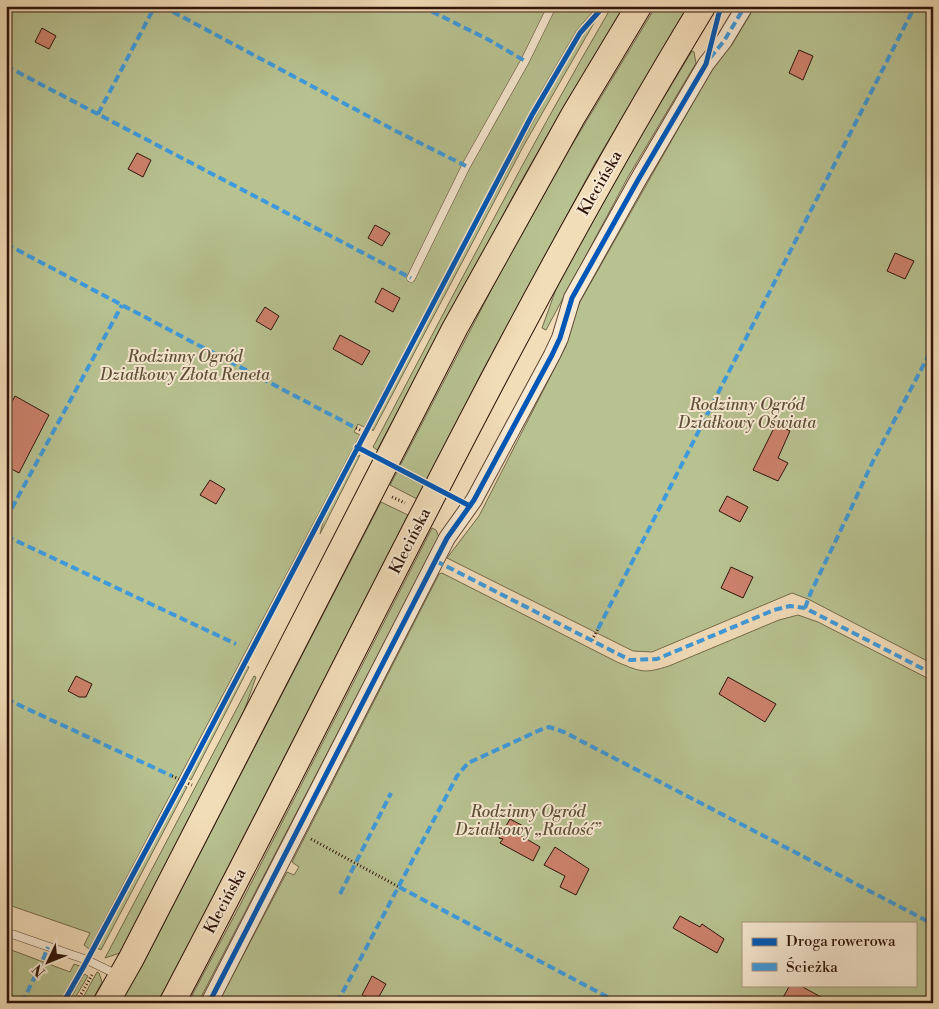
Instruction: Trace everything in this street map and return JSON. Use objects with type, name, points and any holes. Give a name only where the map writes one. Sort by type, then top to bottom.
[{"type":"main road","points":[[106,1003],[455,328],[573,116],[640,6]]},
{"type":"main road","name":"Klecińska","points":[[172,1003],[507,352],[568,238],[702,6]]},
{"type":"street","points":[[209,1003],[447,538],[474,500],[556,346],[572,298],[706,64],[724,41],[745,6]]},
{"type":"lane","points":[[411,278],[466,166],[552,6]]},
{"type":"lane","points":[[6,932],[87,960],[121,977]]},
{"type":"path","points":[[362,438],[368,427]]},
{"type":"path","points":[[356,428],[362,431]]},
{"type":"path","points":[[390,496],[407,504]]},
{"type":"path","points":[[592,640],[598,629]]},
{"type":"path","points":[[179,786],[186,775]]},
{"type":"path","points":[[172,776],[179,779]]},
{"type":"path","points":[[185,782],[192,786]]},
{"type":"path","points":[[313,840],[399,887]]},
{"type":"path","points":[[76,1003],[94,970]]},
{"type":"green space","name":"Rodzinny Ogród Działkowy Złota Reneta","points":[[6,6],[598,6],[577,30],[542,90],[365,426],[358,424],[354,432],[360,435],[89,949],[84,945],[90,933],[6,904]]},
{"type":"green space","points":[[612,6],[625,6],[564,106],[519,185],[377,450],[373,447],[460,281],[550,115]]},
{"type":"green space","points":[[656,6],[688,6],[594,165],[482,372],[427,480],[400,466],[500,273],[569,150]]},
{"type":"green space","name":"Rodzinny Ogród Działkowy Oświata","points":[[754,6],[933,6],[933,664],[808,599],[792,593],[652,652],[633,651],[447,558],[479,516],[566,346],[575,312],[581,300],[711,71]]},
{"type":"green space","points":[[598,16],[524,145],[373,431],[371,428],[553,84],[582,35]]},
{"type":"green space","points":[[692,51],[694,52],[696,63],[628,177],[546,330],[542,328],[556,289],[584,237],[632,150]]},
{"type":"green space","points":[[360,455],[320,534],[324,518],[355,458]]},
{"type":"green space","points":[[397,472],[424,486],[417,499],[390,485]]},
{"type":"green space","points":[[381,502],[408,515],[173,975],[157,1003],[120,1003],[144,962]]},
{"type":"green space","points":[[432,528],[436,530],[439,537],[198,1003],[188,1003],[240,905]]},
{"type":"green space","name":"Rodzinny Ogród Działkowy „Radość”","points":[[442,573],[617,662],[637,670],[648,671],[669,666],[779,620],[798,615],[818,622],[933,681],[933,1003],[218,1003],[287,872],[294,875],[299,867],[292,862],[439,574]]},
{"type":"green space","points":[[247,666],[249,667],[191,780],[188,778]]},
{"type":"green space","points":[[254,676],[256,677],[244,711],[120,953],[105,958]]},
{"type":"green space","points":[[183,786],[187,787],[101,950],[97,948]]},
{"type":"green space","points":[[6,948],[70,972],[74,964],[80,966],[59,1003],[6,1003]]},
{"type":"green space","points":[[97,972],[102,982],[91,1003],[80,1003]]},
{"type":"green space","points":[[84,974],[88,976],[72,1003],[68,1003]]},
{"type":"building","points":[[42,28],[56,36],[49,49],[35,42]]},
{"type":"building","points":[[799,50],[813,56],[803,80],[789,73]]},
{"type":"building","points":[[137,153],[151,160],[143,177],[128,169]]},
{"type":"building","points":[[375,225],[390,233],[382,246],[368,238]]},
{"type":"building","points":[[895,253],[914,261],[905,279],[887,271]]},
{"type":"building","points":[[382,288],[400,298],[393,312],[375,302]]},
{"type":"building","points":[[265,307],[279,316],[271,330],[256,321]]},
{"type":"building","points":[[340,335],[370,351],[362,365],[333,349]]},
{"type":"building","points":[[15,396],[49,415],[19,473],[6,466],[6,413]]},
{"type":"building","points":[[776,424],[790,431],[778,458],[788,463],[778,481],[753,470]]},
{"type":"building","points":[[210,480],[225,489],[216,504],[200,495]]},
{"type":"building","points":[[727,496],[748,507],[740,522],[719,511]]},
{"type":"building","points":[[731,567],[753,577],[743,598],[721,588]]},
{"type":"building","points":[[76,676],[92,684],[86,697],[79,697],[68,691]]},
{"type":"building","points":[[728,677],[776,704],[765,722],[719,694]]},
{"type":"building","points":[[510,819],[525,827],[520,835],[540,847],[533,861],[500,843],[503,839],[499,838]]},
{"type":"building","points":[[555,847],[589,869],[576,895],[560,887],[565,876],[544,865]]},
{"type":"building","points":[[680,916],[700,927],[702,924],[724,939],[717,953],[673,928]]},
{"type":"building","points":[[372,976],[386,984],[376,1002],[362,995]]},
{"type":"building","points":[[789,986],[801,986],[832,1003],[780,1003]]},
{"type":"marked path","points":[[98,114],[155,6]]},
{"type":"marked path","points":[[162,6],[394,130],[466,166]]},
{"type":"marked path","points":[[421,6],[489,40],[525,61]]},
{"type":"marked path","points":[[710,58],[724,41],[745,6]]},
{"type":"marked path","points":[[598,629],[915,6]]},
{"type":"marked path","points":[[6,66],[411,278]]},
{"type":"marked path","points":[[6,244],[356,428]]},
{"type":"marked path","points":[[6,519],[122,305]]},
{"type":"marked path","points":[[805,608],[873,461],[933,347]]},
{"type":"marked path","points":[[6,536],[236,644]]},
{"type":"marked path","points":[[436,561],[630,660],[657,659],[774,610],[790,606],[805,608],[933,674]]},
{"type":"marked path","points":[[6,699],[172,776]]},
{"type":"marked path","points":[[337,1003],[457,776],[468,763],[549,727],[564,732],[933,924]]},
{"type":"marked path","points":[[340,894],[391,793]]},
{"type":"marked path","points":[[399,887],[619,1003]]},
{"type":"marked path","points":[[22,1003],[48,947]]},
{"type":"cycle path","points":[[63,1003],[183,781],[532,115],[580,33],[604,6]]},
{"type":"cycle path","points":[[209,1003],[447,538],[474,500],[552,355],[560,338],[572,298],[706,64],[719,13],[724,6]]},
{"type":"cycle path","points":[[357,447],[470,506]]}]
